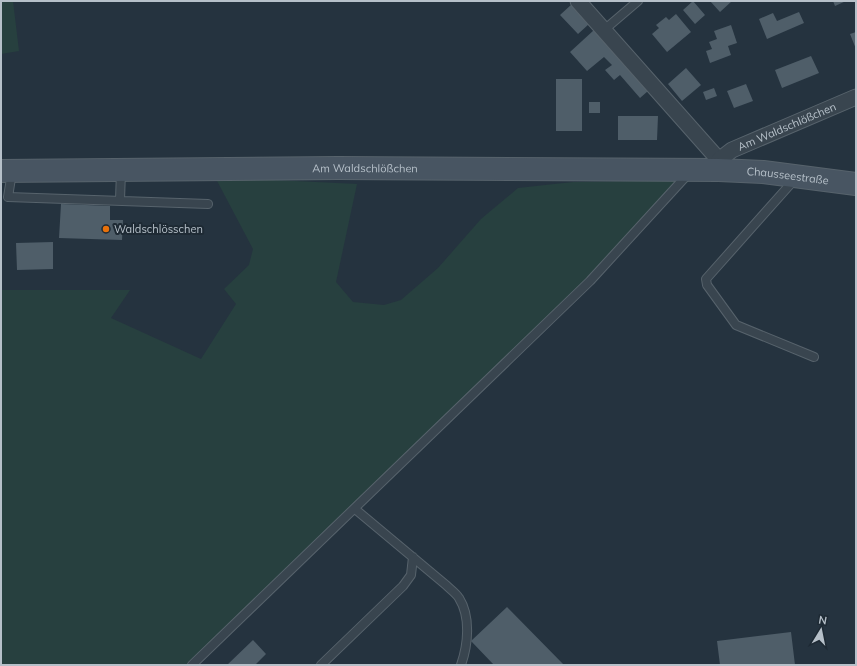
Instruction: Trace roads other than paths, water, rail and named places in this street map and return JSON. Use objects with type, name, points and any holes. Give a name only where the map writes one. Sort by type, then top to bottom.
[{"type":"street","points":[[578,1],[719,165]]},
{"type":"street","name":"Am Waldschlößchen","points":[[7,170],[692,169],[719,165],[732,150],[856,96]]},
{"type":"street","name":"Chausseestraße","points":[[719,165],[856,184]]},
{"type":"lane","points":[[604,30],[638,1]]},
{"type":"lane","points":[[192,665],[590,281],[692,169]]},
{"type":"lane","points":[[7,170],[8,197],[208,204]]},
{"type":"lane","points":[[120,200],[121,170]]},
{"type":"lane","points":[[798,176],[706,279],[707,285],[736,325],[814,356]]},
{"type":"lane","points":[[355,509],[413,557],[459,598],[465,614],[467,634],[461,665]]},
{"type":"lane","points":[[321,665],[403,586],[412,575],[413,557]]},
{"type":"place","name":"Waldschlösschen","points":[[106,229]]}]
